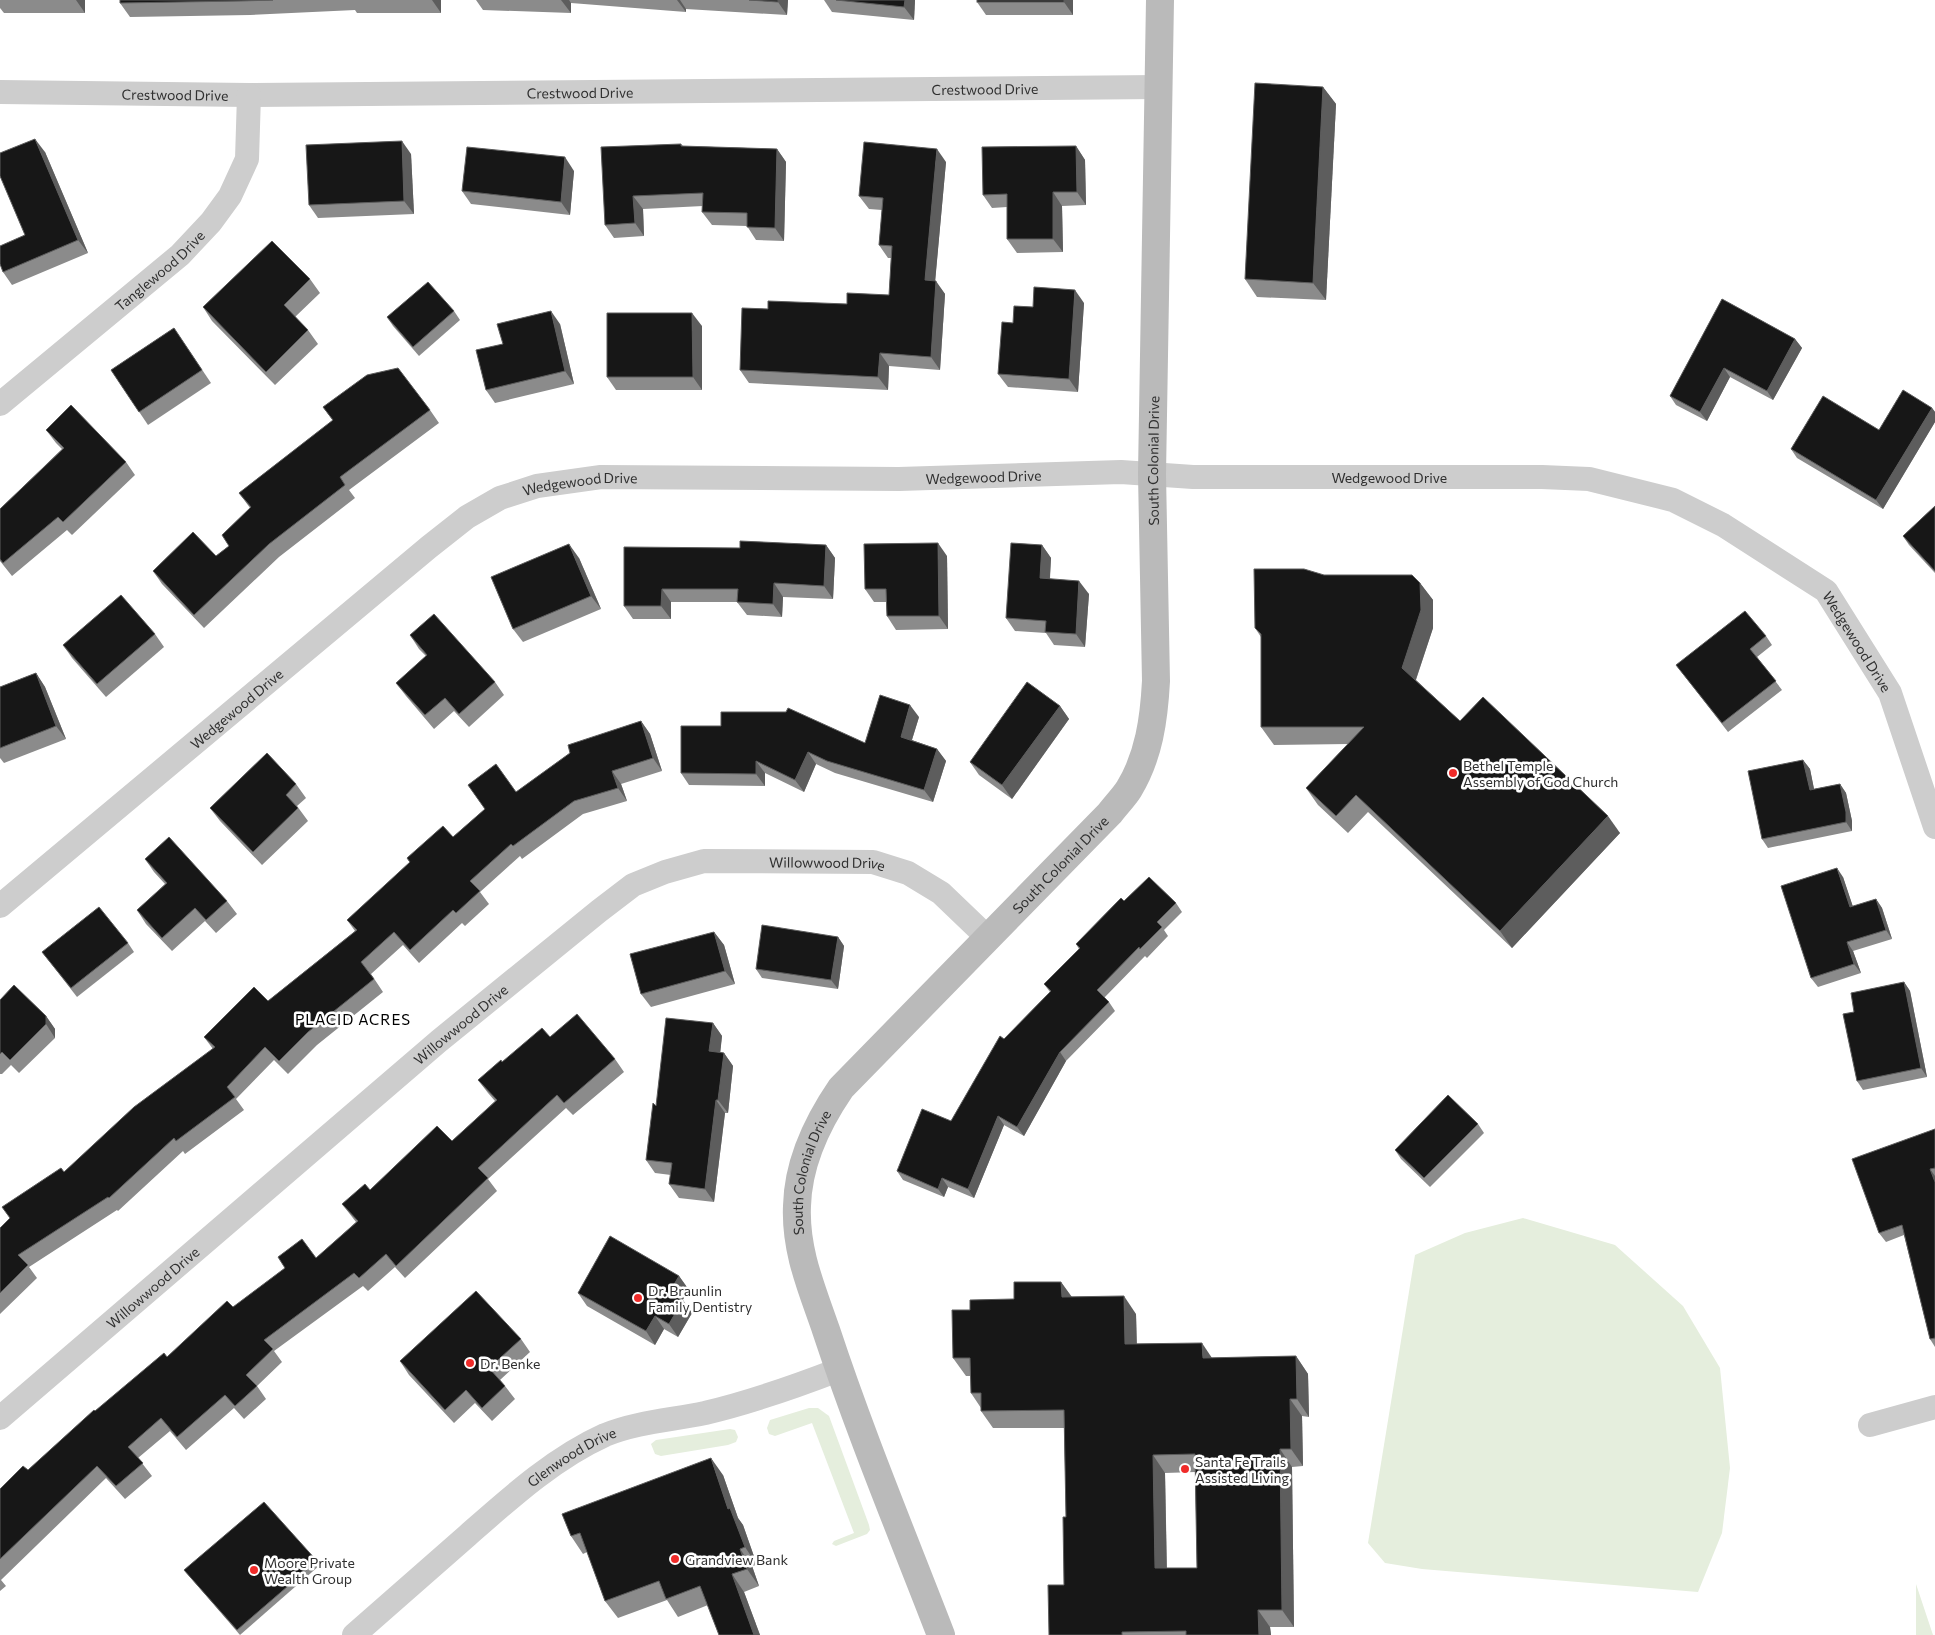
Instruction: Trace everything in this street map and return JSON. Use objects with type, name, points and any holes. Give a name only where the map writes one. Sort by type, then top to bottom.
[{"type":"street","name":"South Colonial Drive","points":[[941,1635],[838,1370],[802,1260],[797,1234],[796,1204],[808,1147],[826,1109],[841,1088],[1110,813],[1129,789],[1146,752],[1155,714],[1156,681],[1152,474],[1160,0]]},
{"type":"street","name":"Crestwood Drive","points":[[0,92],[249,95],[1159,88]]},
{"type":"street","name":"Tanglewood Drive","points":[[0,404],[180,255],[211,222],[230,196],[247,159],[249,95]]},
{"type":"street","name":"Wedgewood Drive","points":[[0,906],[467,517],[500,498],[537,486],[601,478],[899,479],[1121,472],[1203,477],[1542,477],[1589,479],[1673,500],[1723,525],[1826,591],[1890,693],[1935,827]]},
{"type":"street","name":"Willowwood Drive","points":[[0,1418],[439,1041],[632,885],[664,872],[704,862],[873,862],[908,873],[941,893],[988,938]]},
{"type":"street","name":"Glenwood Drive","points":[[354,1635],[490,1516],[569,1454],[606,1435],[650,1422],[703,1413],[774,1395],[838,1370]]},
{"type":"street","points":[[1870,1425],[1935,1407]]},
{"type":"green space","points":[[1523,1218],[1615,1245],[1683,1306],[1720,1368],[1730,1468],[1722,1533],[1698,1592],[1422,1569],[1385,1563],[1368,1543],[1415,1255],[1465,1233]]},
{"type":"green space","points":[[809,1408],[818,1408],[829,1416],[870,1530],[867,1534],[836,1546],[832,1544],[834,1541],[854,1533],[812,1423],[775,1436],[769,1434],[767,1428],[770,1420]]},
{"type":"green space","points":[[730,1429],[735,1430],[738,1437],[736,1442],[728,1445],[661,1456],[655,1454],[651,1444],[656,1440]]},
{"type":"green space","points":[[1916,1584],[1933,1635],[1916,1635]]},
{"type":"building","points":[[120,0],[273,0],[120,3]]},
{"type":"building","points":[[749,0],[778,0],[778,2]]},
{"type":"building","points":[[836,0],[905,0],[904,7]]},
{"type":"building","points":[[977,0],[1064,0],[1064,2],[977,2]]},
{"type":"building","points":[[1255,83],[1323,87],[1313,283],[1245,279]]},
{"type":"building","points":[[35,139],[78,240],[3,272],[0,264],[0,246],[25,235],[0,176],[0,153]]},
{"type":"building","points":[[402,141],[404,201],[309,205],[306,145]]},
{"type":"building","points":[[864,142],[937,149],[925,280],[936,281],[931,357],[880,353],[878,377],[740,370],[742,308],[768,309],[768,301],[847,304],[847,293],[889,295],[892,246],[879,245],[883,198],[859,196]]},
{"type":"building","points":[[681,144],[681,146],[777,149],[775,228],[747,227],[747,213],[702,212],[703,193],[633,196],[635,223],[605,225],[601,147]]},
{"type":"building","points":[[1076,146],[1077,192],[1053,192],[1053,239],[1007,239],[1007,194],[983,195],[982,147]]},
{"type":"building","points":[[467,147],[565,157],[561,202],[462,191]]},
{"type":"building","points":[[272,241],[310,279],[284,305],[308,330],[266,372],[203,307]]},
{"type":"building","points":[[428,282],[454,311],[413,347],[387,317]]},
{"type":"building","points":[[1034,287],[1075,290],[1069,379],[998,374],[1002,322],[1013,323],[1014,306],[1033,307]]},
{"type":"building","points":[[1722,299],[1795,339],[1767,391],[1724,368],[1700,412],[1670,396]]},
{"type":"building","points":[[551,311],[565,371],[486,390],[476,350],[503,344],[497,324]]},
{"type":"building","points":[[607,313],[692,313],[693,377],[607,377]]},
{"type":"building","points":[[174,328],[202,370],[139,412],[111,370]]},
{"type":"building","points":[[398,368],[430,410],[340,477],[345,485],[269,544],[194,615],[153,571],[193,532],[216,556],[229,546],[222,535],[251,507],[239,493],[333,420],[323,407],[367,375]]},
{"type":"building","points":[[1903,390],[1932,408],[1876,500],[1791,449],[1823,396],[1879,430]]},
{"type":"building","points":[[71,405],[126,462],[63,522],[58,517],[3,563],[0,559],[0,509],[64,448],[46,430]]},
{"type":"building","points":[[1935,506],[1935,571],[1903,536]]},
{"type":"building","points":[[740,541],[826,545],[824,586],[774,583],[773,604],[737,602],[738,589],[662,589],[661,606],[624,606],[624,547],[740,548]]},
{"type":"building","points":[[938,543],[939,616],[887,616],[886,589],[865,589],[864,544]]},
{"type":"building","points":[[1011,543],[1042,545],[1040,578],[1079,581],[1076,634],[1045,632],[1046,621],[1006,618]]},
{"type":"building","points":[[569,544],[591,596],[513,629],[491,577]]},
{"type":"building","name":"Bethel Temple Assembly of God Church","points":[[1254,569],[1304,569],[1324,575],[1412,575],[1420,583],[1421,610],[1402,668],[1460,721],[1483,697],[1608,816],[1500,931],[1356,795],[1336,816],[1306,788],[1364,727],[1261,727],[1261,634],[1255,628]]},
{"type":"building","points":[[121,595],[155,634],[97,684],[63,645]]},
{"type":"building","points":[[1745,611],[1766,636],[1750,649],[1776,681],[1722,723],[1676,665]]},
{"type":"building","points":[[434,614],[495,682],[459,714],[445,698],[425,715],[396,683],[427,655],[410,635]]},
{"type":"building","points":[[36,673],[56,726],[0,748],[0,687]]},
{"type":"building","points":[[1027,682],[1060,706],[1002,785],[970,762]]},
{"type":"building","points":[[880,695],[910,705],[901,737],[937,749],[924,790],[827,761],[808,752],[795,780],[756,761],[756,774],[681,773],[681,726],[721,726],[721,712],[786,712],[788,708],[865,743]]},
{"type":"building","points":[[641,721],[653,758],[612,771],[618,788],[574,801],[513,846],[511,844],[470,881],[480,891],[456,913],[453,910],[410,950],[394,932],[361,962],[374,979],[308,1032],[279,1061],[265,1047],[227,1087],[235,1097],[176,1141],[174,1138],[109,1198],[18,1255],[28,1265],[0,1293],[0,1228],[10,1218],[2,1207],[61,1168],[64,1172],[134,1107],[215,1047],[204,1037],[254,987],[268,1001],[357,930],[347,920],[410,862],[407,858],[443,826],[453,837],[485,809],[468,785],[496,764],[516,792],[570,753],[568,745]]},
{"type":"building","points":[[267,753],[296,784],[286,795],[298,808],[253,852],[210,808]]},
{"type":"building","points":[[1803,760],[1810,790],[1840,784],[1846,812],[1846,822],[1762,839],[1748,771]]},
{"type":"building","points":[[169,837],[227,901],[206,920],[195,908],[162,938],[137,910],[167,883],[145,859]]},
{"type":"building","points":[[1837,868],[1850,907],[1876,899],[1886,930],[1847,942],[1854,964],[1811,978],[1781,886]]},
{"type":"building","points":[[1149,877],[1176,903],[1157,922],[1162,927],[1140,949],[1139,947],[1097,990],[1109,1002],[1060,1052],[1017,1127],[998,1116],[968,1189],[942,1178],[938,1189],[897,1171],[922,1109],[951,1121],[1000,1036],[1004,1039],[1051,991],[1044,984],[1080,948],[1076,944],[1121,898],[1124,901]]},
{"type":"building","points":[[99,907],[128,943],[71,988],[42,952]]},
{"type":"building","points":[[762,925],[838,937],[831,980],[756,969]]},
{"type":"building","points":[[714,932],[725,971],[641,994],[630,954]]},
{"type":"building","points":[[1904,982],[1921,1068],[1857,1081],[1843,1014],[1854,1012],[1851,993]]},
{"type":"building","points":[[14,985],[46,1016],[46,1024],[10,1060],[2,1052],[0,1054],[0,1000]]},
{"type":"building","points":[[577,1014],[615,1059],[564,1103],[557,1095],[478,1168],[488,1178],[396,1266],[386,1254],[359,1278],[354,1273],[264,1340],[273,1349],[246,1375],[257,1386],[235,1406],[225,1395],[177,1437],[161,1418],[128,1447],[143,1463],[116,1486],[97,1466],[0,1559],[0,1489],[23,1466],[28,1470],[94,1410],[164,1353],[167,1357],[227,1301],[233,1307],[285,1268],[278,1257],[302,1239],[316,1258],[358,1221],[342,1204],[365,1184],[370,1190],[437,1126],[452,1141],[497,1100],[478,1080],[542,1028],[550,1037]]},
{"type":"building","points":[[666,1018],[713,1023],[709,1051],[724,1053],[705,1189],[669,1184],[672,1163],[646,1160],[653,1103],[656,1106]]},
{"type":"building","points":[[1448,1095],[1478,1124],[1424,1178],[1395,1150]]},
{"type":"building","points":[[1935,1129],[1935,1168],[1930,1169],[1935,1182],[1935,1338],[1930,1339],[1902,1225],[1879,1233],[1852,1159]]},
{"type":"building","name":"Dr. Braunlin Family Dentistry","points":[[610,1236],[679,1276],[669,1293],[683,1300],[669,1324],[655,1316],[646,1331],[578,1293]]},
{"type":"building","name":"Santa Fe Trails Assisted Living","points":[[1014,1282],[1061,1282],[1062,1297],[1124,1296],[1125,1344],[1202,1343],[1203,1358],[1296,1356],[1297,1399],[1290,1399],[1291,1449],[1280,1449],[1282,1610],[1258,1610],[1259,1635],[1186,1635],[1186,1631],[1122,1632],[1122,1635],[1049,1635],[1048,1585],[1064,1585],[1063,1517],[1066,1517],[1064,1410],[981,1411],[981,1393],[971,1393],[970,1358],[953,1358],[952,1310],[970,1310],[970,1300],[1014,1299]],"holes":[[[1195,1454],[1197,1568],[1155,1568],[1153,1455]]]},
{"type":"building","name":"Dr. Benke","points":[[476,1291],[521,1339],[489,1368],[505,1386],[482,1408],[466,1390],[445,1410],[400,1361]]},
{"type":"building","name":"Grandview Bank","points":[[711,1458],[728,1509],[730,1508],[745,1547],[740,1549],[747,1569],[732,1574],[754,1635],[719,1635],[700,1586],[666,1599],[659,1581],[605,1601],[580,1533],[571,1536],[562,1514]]},
{"type":"building","name":"Moore Private Wealth Group","points":[[264,1502],[317,1561],[237,1630],[184,1570]]},
{"type":"place","name":"Bethel Temple Assembly of God Church","points":[[1453,773]]},
{"type":"place","name":"Dr. Braunlin Family Dentistry","points":[[638,1298]]},
{"type":"place","name":"Dr. Benke","points":[[470,1363]]},
{"type":"place","name":"Santa Fe Trails Assisted Living","points":[[1185,1469]]},
{"type":"place","name":"Grandview Bank","points":[[675,1559]]},
{"type":"place","name":"Moore Private Wealth Group","points":[[254,1570]]},
{"type":"district","name":"PLACID ACRES","points":[[353,1019]]}]
